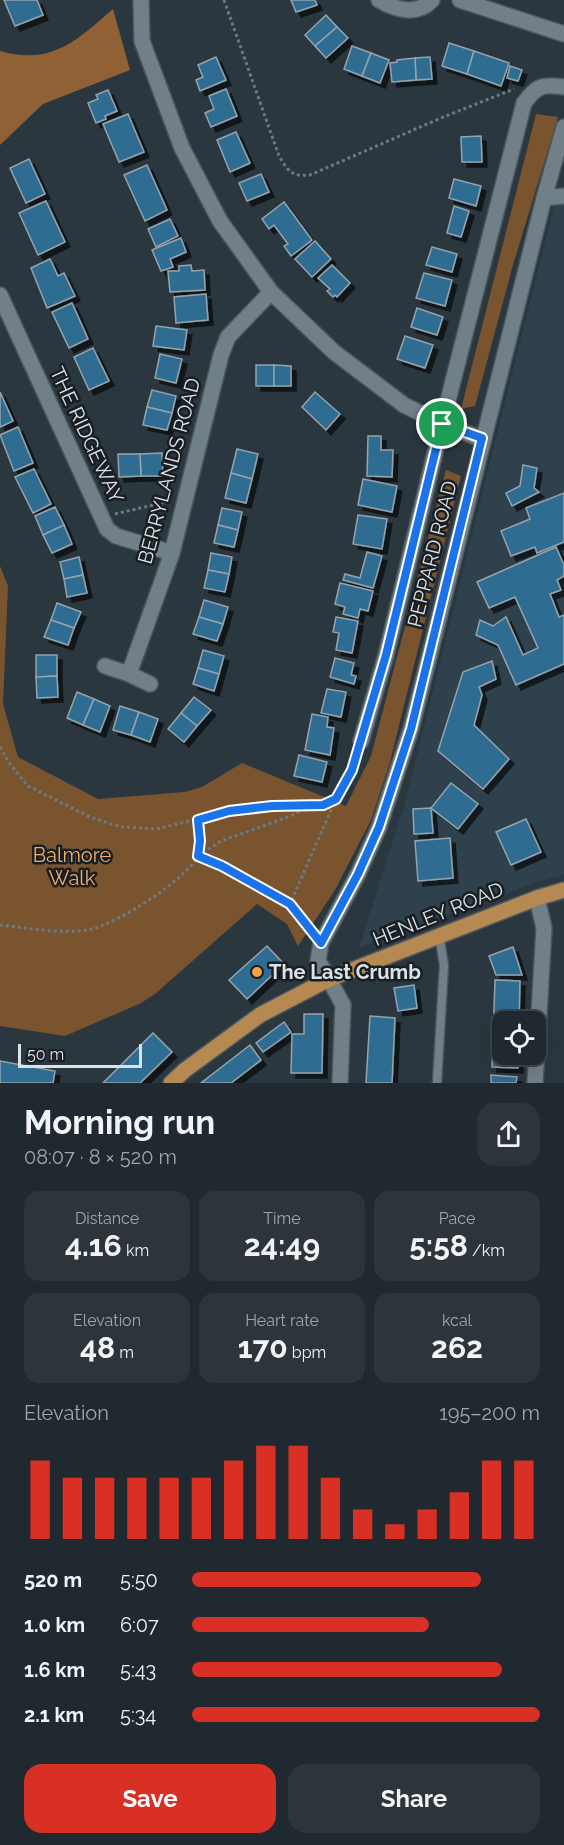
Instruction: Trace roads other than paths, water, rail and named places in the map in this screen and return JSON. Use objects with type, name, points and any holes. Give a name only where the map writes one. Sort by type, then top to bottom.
[{"type":"main road","name":"HENLEY ROAD","points":[[171,1083],[185,1070],[260,1015],[329,979],[439,935],[564,890]]},
{"type":"street","points":[[141,0],[142,42],[182,148],[220,221],[271,292],[334,352],[404,405],[442,424],[482,438]]},
{"type":"street","points":[[379,0],[391,7],[410,11],[432,0]]},
{"type":"street","points":[[460,0],[564,33]]},
{"type":"street","name":"PEPPARD ROAD","points":[[361,741],[386,655],[442,424],[525,103],[534,89],[547,85],[564,87]]},
{"type":"street","name":"PEPPARD ROAD","points":[[329,979],[318,961],[321,943],[358,874],[379,827],[411,729],[482,438],[564,127]]},
{"type":"street","points":[[544,198],[564,196]]},
{"type":"street","name":"BERRYLANDS ROAD","points":[[129,674],[172,553],[221,355],[228,337],[271,292]]},
{"type":"street","name":"THE RIDGEWAY","points":[[0,295],[107,529],[116,536],[172,553]]},
{"type":"street","points":[[105,666],[150,684]]},
{"type":"street","points":[[535,1083],[544,928],[537,898]]},
{"type":"street","points":[[329,979],[343,1005],[340,1083]]},
{"type":"lane","points":[[352,770],[361,741]]},
{"type":"lane","points":[[437,1083],[444,965],[439,935]]},
{"type":"place","name":"The Last Crumb","points":[[257,972]]},
{"type":"park label","name":"Balmore Walk","points":[[72,866]]}]
